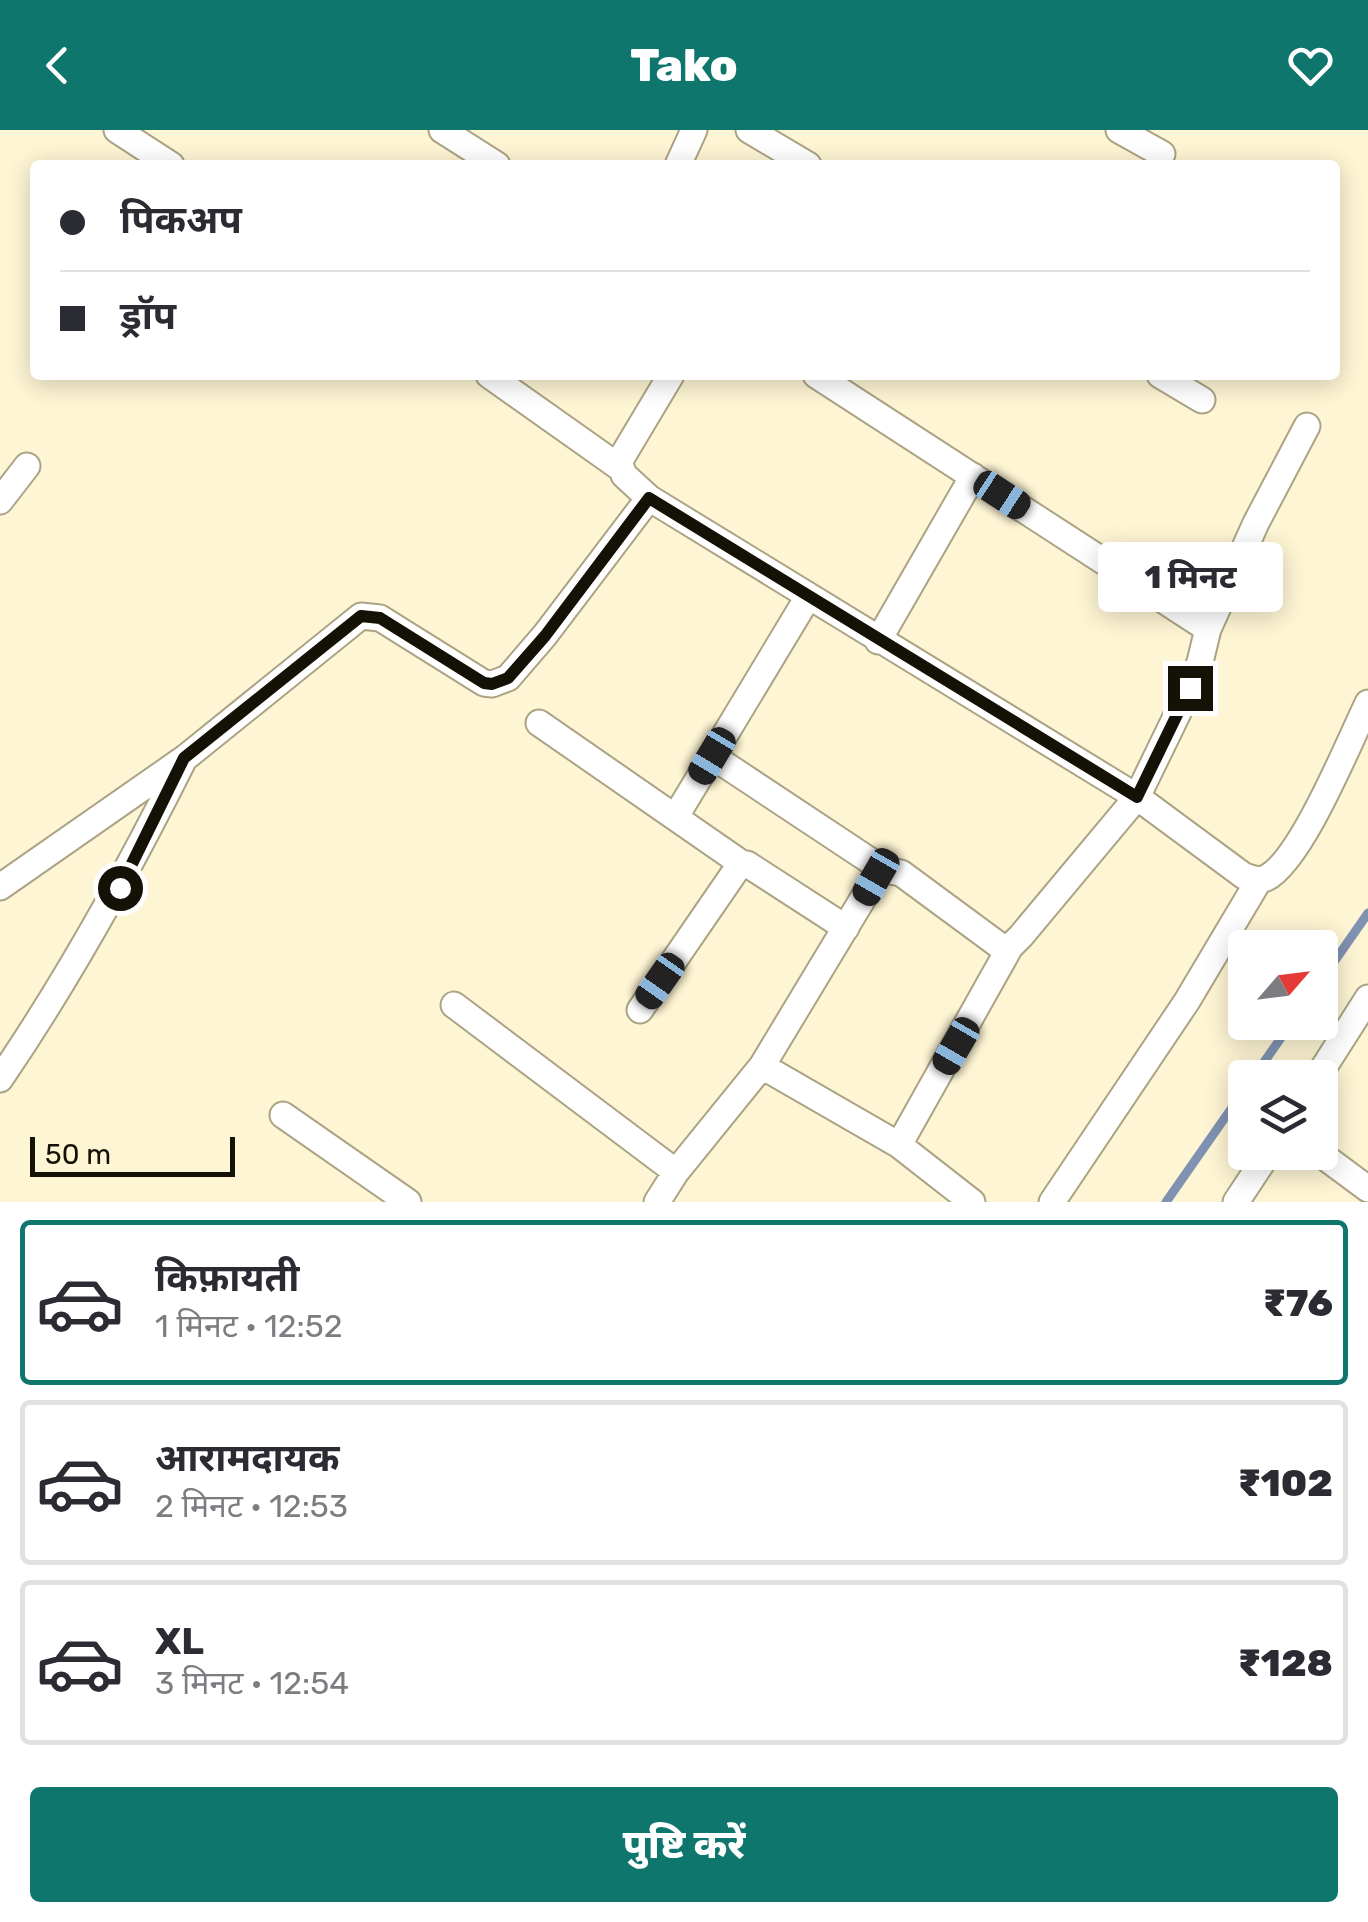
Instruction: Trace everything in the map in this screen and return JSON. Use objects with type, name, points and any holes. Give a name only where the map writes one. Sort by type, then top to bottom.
[{"type":"street","points":[[116,130],[162,160]]},
{"type":"street","points":[[442,130],[489,160]]},
{"type":"street","points":[[680,160],[694,130]]},
{"type":"street","points":[[749,130],[797,160]]},
{"type":"street","points":[[1119,130],[1162,154]]},
{"type":"street","points":[[496,380],[619,467],[649,498],[1137,797],[1244,876],[1259,880]]},
{"type":"street","points":[[619,467],[620,457],[668,380]]},
{"type":"street","points":[[824,380],[1208,629]]},
{"type":"street","points":[[1168,380],[1202,400]]},
{"type":"street","points":[[899,1146],[1010,947],[1137,797],[1190,688],[1208,629],[1256,522],[1307,426]]},
{"type":"street","points":[[0,501],[27,466]]},
{"type":"street","points":[[878,641],[973,476]]},
{"type":"street","points":[[0,887],[184,758],[361,616],[380,618],[484,683],[508,678],[545,636],[649,498]]},
{"type":"street","points":[[676,816],[808,597]]},
{"type":"street","points":[[1052,1202],[1186,1002],[1259,880],[1292,856],[1365,717]]},
{"type":"street","points":[[540,723],[741,863],[846,928]]},
{"type":"street","points":[[712,756],[884,870],[901,874],[992,942],[1010,947]]},
{"type":"street","points":[[0,1079],[47,1011],[120,888],[184,758]]},
{"type":"street","points":[[640,1010],[741,863]]},
{"type":"street","points":[[664,1200],[676,1172],[762,1066],[876,877],[884,870]]},
{"type":"street","points":[[1328,1060],[1368,998]]},
{"type":"street","points":[[454,1005],[676,1172]]},
{"type":"street","points":[[762,1066],[899,1146],[972,1202]]},
{"type":"street","points":[[283,1115],[408,1202]]},
{"type":"street","points":[[1338,1167],[1368,1189]]},
{"type":"street","points":[[1236,1202],[1256,1170]]},
{"type":"waterway","points":[[1338,956],[1368,913]]},
{"type":"waterway","points":[[1266,1060],[1279,1040]]},
{"type":"waterway","points":[[1166,1202],[1228,1113]]},
{"type":"route","points":[[120,888],[184,758],[361,616],[380,618],[484,683],[500,682],[545,636],[649,498],[1137,797],[1190,688]]}]
